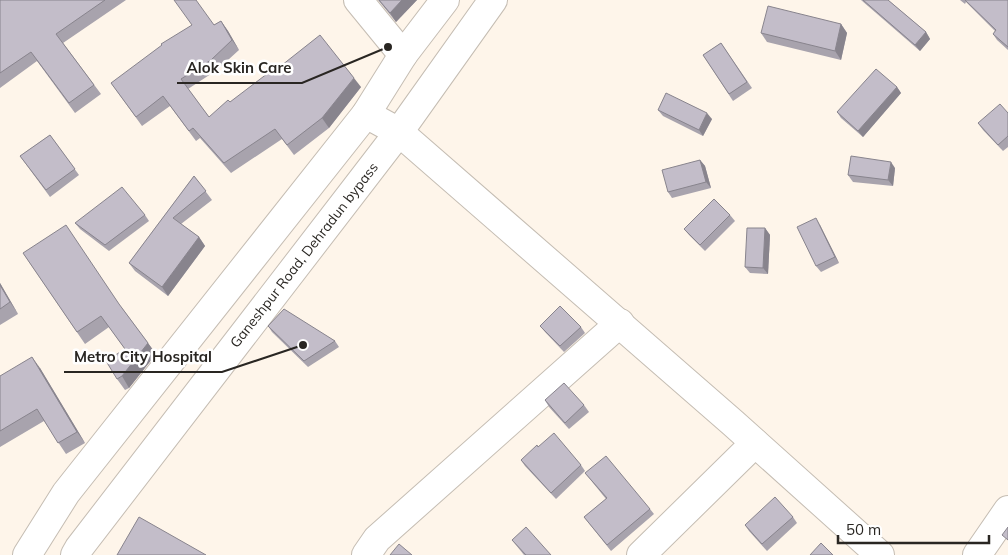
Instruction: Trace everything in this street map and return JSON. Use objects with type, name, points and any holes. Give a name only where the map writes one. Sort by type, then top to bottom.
[{"type":"main road","points":[[358,0],[403,55]]},
{"type":"main road","points":[[27,555],[66,493],[366,114],[403,55],[445,0]]},
{"type":"main road","name":"Ganeshpur Road, Dehradun bypass","points":[[75,555],[78,548],[399,132],[492,0]]},
{"type":"main road","points":[[366,114],[399,132],[620,323],[880,555]]},
{"type":"main road","points":[[366,555],[377,539],[620,323]]},
{"type":"main road","points":[[642,555],[755,443]]},
{"type":"main road","points":[[991,549],[1008,510]]},
{"type":"building","points":[[0,0],[105,0],[56,34],[94,85],[69,103],[31,52],[0,73]]},
{"type":"building","points":[[174,0],[196,0],[214,25],[221,21],[232,40],[211,60],[181,79],[209,117],[228,100],[230,102],[276,67],[277,69],[320,35],[354,78],[322,118],[287,145],[275,129],[224,163],[193,128],[189,131],[163,96],[136,117],[111,83],[161,44],[192,25]]},
{"type":"building","points":[[379,0],[402,0],[390,13]]},
{"type":"building","points":[[863,0],[888,0],[926,32],[915,45]]},
{"type":"building","points":[[965,0],[1008,0],[1008,47],[993,34],[996,30]]},
{"type":"building","points":[[768,6],[841,24],[835,51],[761,33]]},
{"type":"building","points":[[721,43],[747,82],[729,94],[703,55]]},
{"type":"building","points":[[876,69],[897,87],[858,131],[837,112]]},
{"type":"building","points":[[666,93],[707,113],[699,130],[658,110]]},
{"type":"building","points":[[1000,104],[1008,113],[1008,136],[998,145],[978,123]]},
{"type":"building","points":[[50,135],[75,169],[46,190],[20,156]]},
{"type":"building","points":[[851,156],[891,162],[888,180],[848,175]]},
{"type":"building","points":[[700,160],[706,182],[668,192],[662,170]]},
{"type":"building","points":[[194,176],[206,191],[173,218],[199,237],[162,287],[129,263]]},
{"type":"building","points":[[122,187],[145,215],[105,245],[75,223]]},
{"type":"building","points":[[714,199],[730,215],[700,245],[684,229]]},
{"type":"building","points":[[816,218],[835,257],[816,266],[797,227]]},
{"type":"building","points":[[66,225],[119,304],[148,343],[122,376],[117,379],[106,361],[125,349],[101,316],[77,332],[23,253]]},
{"type":"building","points":[[747,228],[765,228],[763,268],[745,267]]},
{"type":"building","points":[[0,285],[10,302],[0,309]]},
{"type":"building","points":[[560,306],[581,327],[560,346],[540,326]]},
{"type":"building","points":[[284,309],[335,341],[304,361],[268,326]]},
{"type":"building","points":[[32,357],[77,432],[58,443],[37,409],[0,431],[0,376]]},
{"type":"building","points":[[564,383],[584,405],[565,423],[545,400]]},
{"type":"building","points":[[554,433],[581,465],[551,493],[521,460]]},
{"type":"building","points":[[606,456],[650,509],[607,545],[584,517],[607,498],[585,473]]},
{"type":"building","points":[[775,497],[793,517],[762,544],[745,525]]},
{"type":"building","points":[[139,517],[206,555],[117,555]]},
{"type":"building","points":[[526,527],[551,555],[526,555],[512,540]]},
{"type":"building","points":[[1008,527],[1008,540],[1002,535]]},
{"type":"building","points":[[821,543],[833,555],[810,555]]},
{"type":"building","points":[[399,544],[412,555],[390,555]]},
{"type":"place","name":"Alok Skin Care","points":[[388,47]]},
{"type":"place","name":"Metro City Hospital","points":[[303,345]]}]
